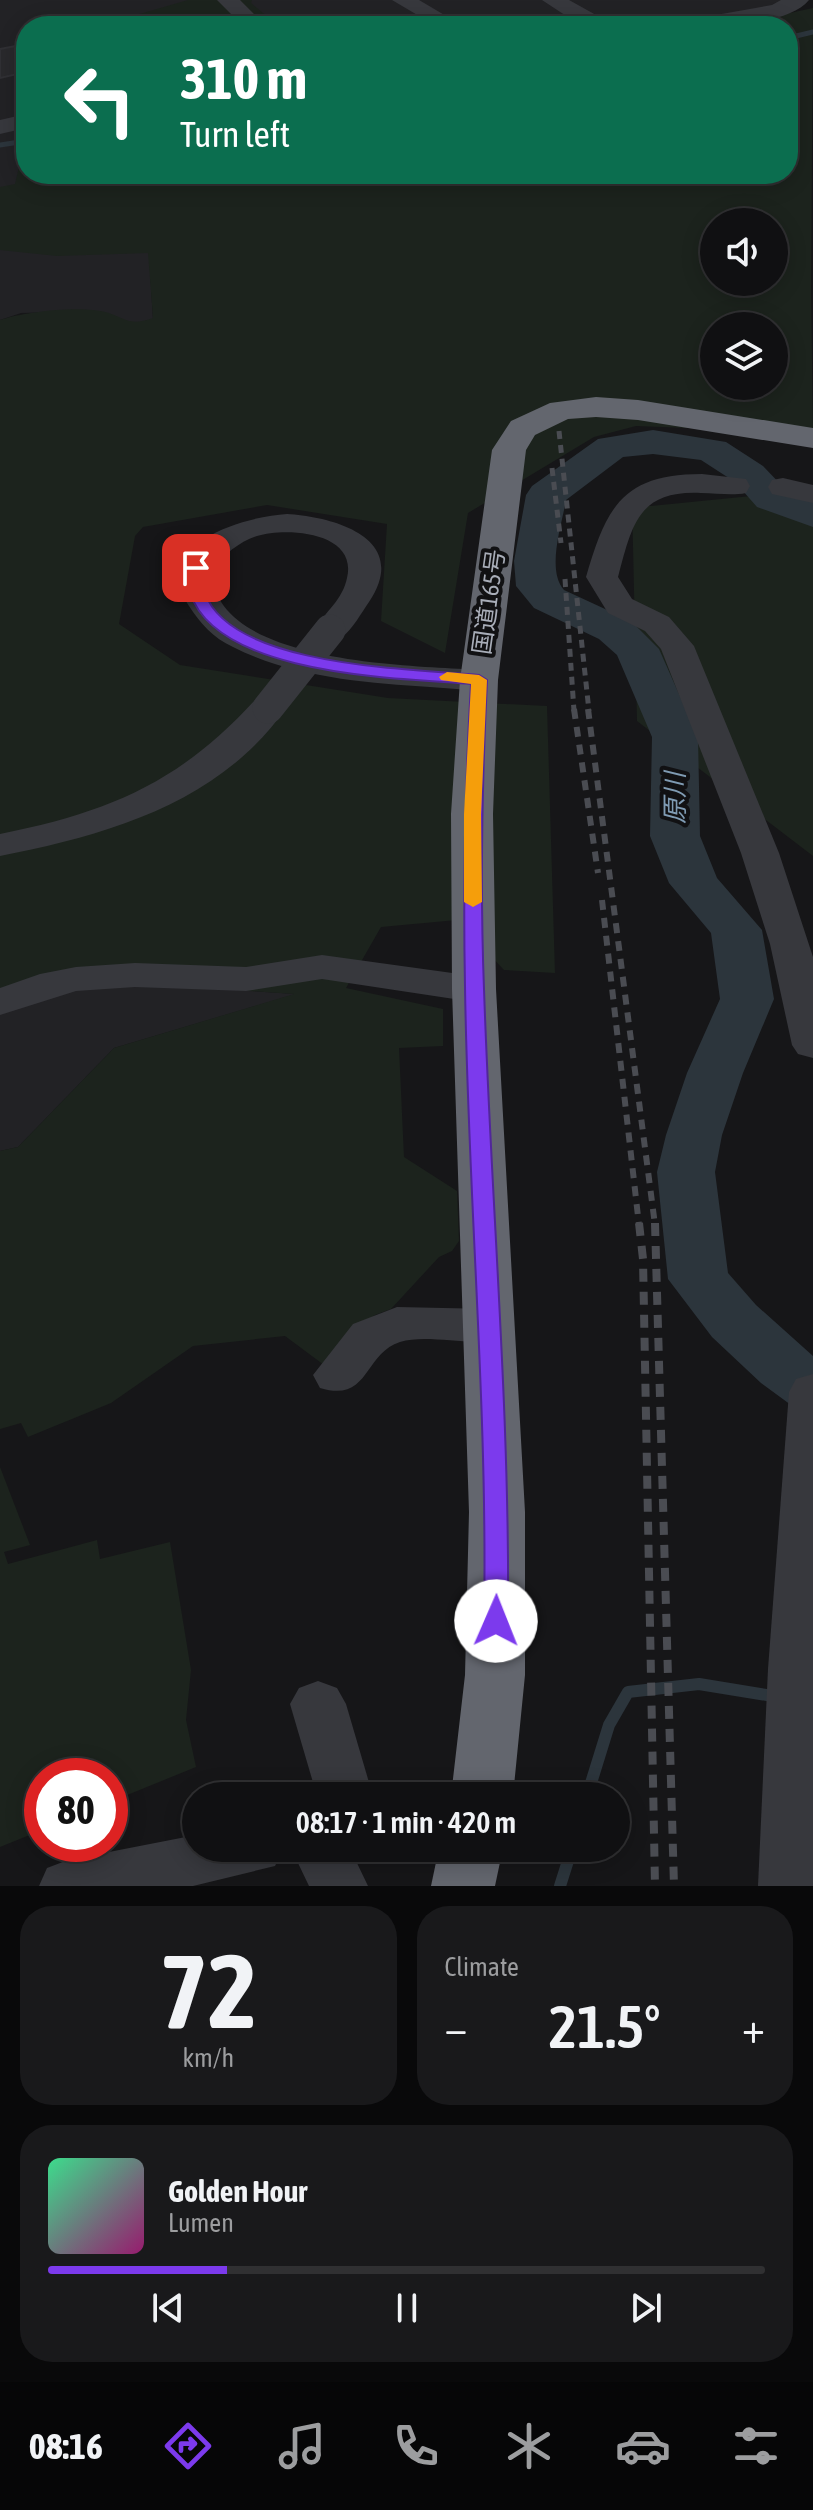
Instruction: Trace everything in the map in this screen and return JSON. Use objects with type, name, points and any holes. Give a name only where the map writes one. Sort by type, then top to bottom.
[{"type":"highway","name":"国道165号","points":[[484,1782],[495,1675],[497,1512],[474,989],[472,814],[479,680],[509,450],[523,428],[561,410],[596,407],[638,410],[813,438]]},
{"type":"highway","points":[[463,1886],[468,1862]]},
{"type":"street","points":[[228,0],[244,16]]},
{"type":"street","points":[[403,0],[433,16]]},
{"type":"street","points":[[553,0],[581,16]]},
{"type":"street","points":[[745,16],[778,10],[798,0]]},
{"type":"street","points":[[735,486],[683,481],[645,492],[619,521],[602,577],[620,606],[657,624],[677,646],[760,853],[790,944],[813,1045]]},
{"type":"street","points":[[0,845],[82,826],[156,799],[209,767],[241,740],[268,708],[330,630],[356,596],[365,567],[360,549],[343,534],[318,526],[262,525],[234,533],[196,568],[197,591],[207,610],[238,636],[270,651],[330,667],[479,680]]},
{"type":"street","points":[[0,1002],[54,983],[76,979],[135,975],[246,979],[322,967],[474,989]]},
{"type":"street","points":[[337,1375],[370,1336],[397,1324],[490,1326]]},
{"type":"street","points":[[787,1886],[795,1669],[810,1510],[813,1392]]},
{"type":"street","points":[[318,1704],[341,1782]]},
{"type":"street","points":[[68,1886],[186,1862]]},
{"type":"street","points":[[327,1862],[339,1886]]},
{"type":"shaded area","points":[[0,0],[798,0],[778,10],[745,16],[16,16],[16,184],[145,184],[153,319],[133,324],[99,311],[21,313],[0,320]]},
{"type":"shaded area","points":[[188,0],[252,0],[251,3],[267,16],[133,16]]},
{"type":"shaded area","points":[[813,8],[813,433],[636,426],[594,437],[468,513],[445,653],[381,621],[387,524],[267,505],[143,527],[135,536],[119,624],[180,665],[388,698],[547,706],[555,973],[504,970],[457,920],[381,927],[346,988],[443,1009],[443,1046],[399,1048],[404,1157],[457,1191],[459,1241],[452,1251],[439,1257],[391,1309],[375,1315],[354,1332],[324,1365],[285,1336],[193,1346],[111,1403],[28,1437],[21,1423],[0,1429],[0,1151],[18,1147],[114,1048],[294,994],[76,979],[0,1002],[0,320],[35,312],[77,309],[100,311],[137,322],[153,318],[148,253],[57,256],[0,250],[0,187],[15,184],[16,180],[16,184],[798,184],[798,16],[776,16]]},
{"type":"shaded area","points":[[813,490],[813,856],[637,721],[632,503],[651,506]]},
{"type":"shaded area","points":[[76,979],[296,994],[114,1048],[18,1147],[0,1151],[0,1002]]},
{"type":"shaded area","points":[[0,1467],[30,1545],[4,1552],[8,1564],[97,1540],[100,1559],[170,1542],[191,1670],[186,1720],[196,1767],[128,1795],[128,1758],[24,1758],[24,1837],[0,1847]]},
{"type":"building","points":[[16,46],[16,74],[0,78],[0,49]]},
{"type":"waterway","points":[[798,36],[813,32]]},
{"type":"waterway","points":[[0,145],[16,143]]},
{"type":"waterway","name":"原川","points":[[813,515],[771,498],[749,474],[712,450],[653,442],[612,447],[546,495],[535,561],[537,586],[549,599],[615,630],[637,649],[675,737],[675,836],[694,883],[736,930],[747,999],[715,1073],[694,1135],[686,1172],[698,1279],[734,1321],[783,1367],[813,1389]]},
{"type":"waterway","points":[[591,1782],[609,1725],[628,1692],[699,1684],[779,1697]]},
{"type":"waterway","points":[[560,1886],[568,1862]]},
{"type":"railway","points":[[559,431],[589,711]]},
{"type":"railway","points":[[552,468],[561,543]]},
{"type":"railway","points":[[565,579],[574,711]]},
{"type":"railway","points":[[574,709],[598,873]]},
{"type":"railway","points":[[588,709],[655,1225]]},
{"type":"railway","points":[[602,900],[639,1225]]},
{"type":"railway","points":[[639,1223],[643,1259],[655,1886]]},
{"type":"railway","points":[[655,1223],[674,1886]]},
{"type":"slow traffic","points":[[447,677],[479,680],[472,814],[473,902]]},
{"type":"route","points":[[196,568],[197,591],[207,610],[238,636],[270,651],[330,667],[479,680],[472,814],[474,989],[497,1512],[496,1621]]}]
